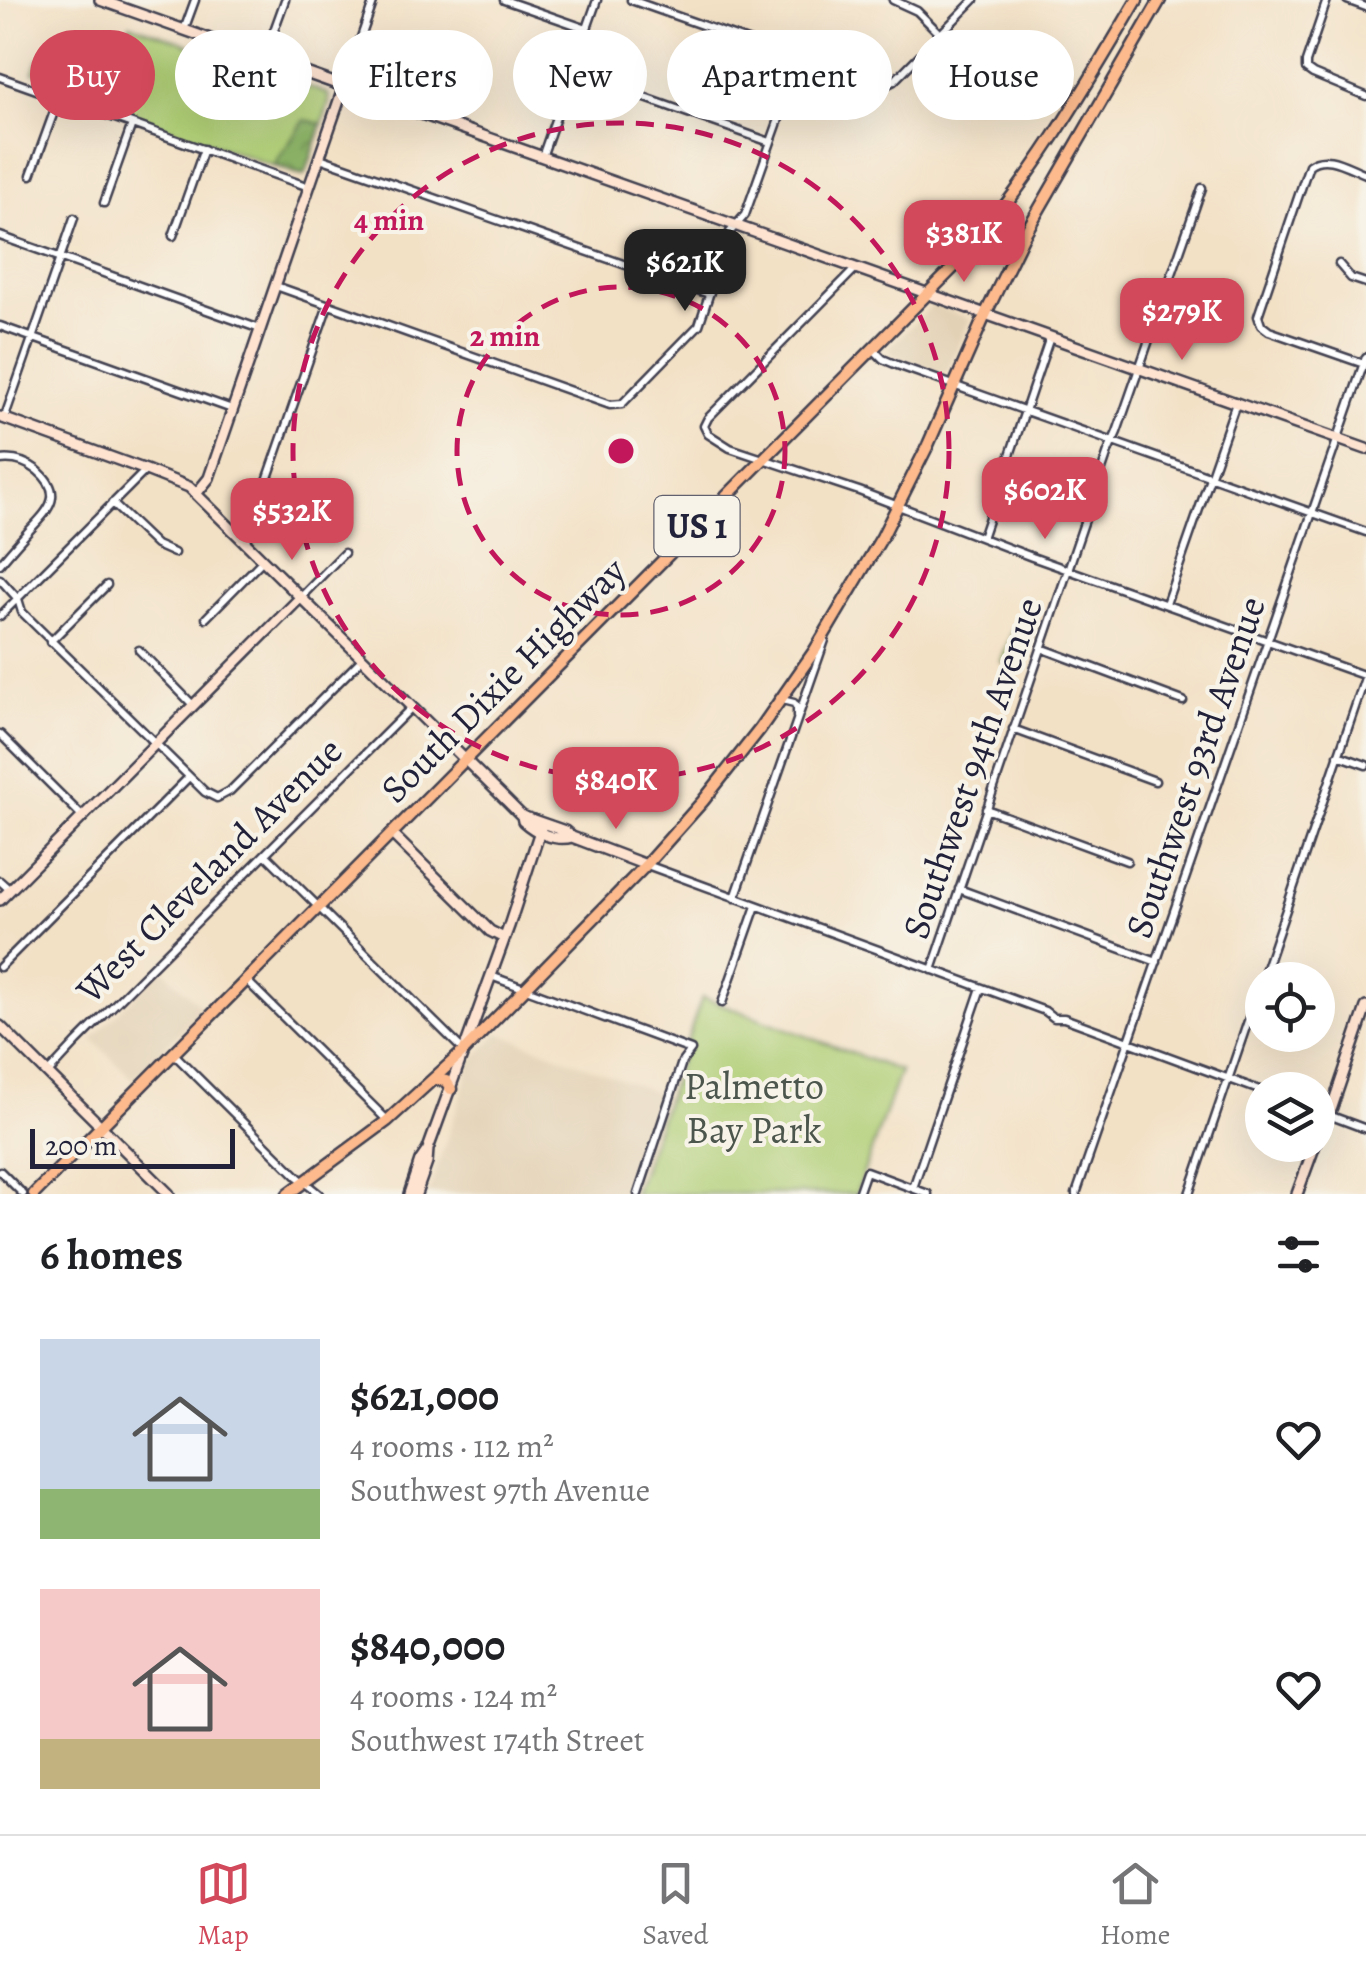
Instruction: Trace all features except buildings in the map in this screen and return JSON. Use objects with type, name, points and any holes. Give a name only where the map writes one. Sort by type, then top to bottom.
[{"type":"highway","points":[[1140,0],[1151,14]]},
{"type":"highway","name":"South Dixie Highway","points":[[34,1194],[930,293],[990,226],[1046,150],[1140,0]]},
{"type":"highway","points":[[288,1194],[388,1121],[526,989],[718,783],[781,700],[849,598],[898,507],[1023,237],[1160,0]]},
{"type":"highway","points":[[1120,30],[1126,56]]},
{"type":"highway","points":[[1046,150],[1064,163]]},
{"type":"highway","points":[[435,1079],[446,1081],[451,1089]]},
{"type":"street","points":[[100,0],[184,30],[195,0]]},
{"type":"street","points":[[274,30],[284,0]]},
{"type":"street","points":[[364,30],[374,0]]},
{"type":"street","points":[[504,0],[587,29],[597,0]]},
{"type":"street","points":[[631,0],[716,30]]},
{"type":"street","points":[[893,0],[913,8],[936,30]]},
{"type":"street","points":[[944,30],[974,0]]},
{"type":"street","points":[[1328,0],[1306,62],[1308,70],[1366,96]]},
{"type":"street","points":[[1347,0],[1366,6]]},
{"type":"street","points":[[892,81],[912,61]]},
{"type":"street","points":[[0,77],[30,88]]},
{"type":"street","points":[[647,99],[770,142]]},
{"type":"street","points":[[32,174],[51,120]]},
{"type":"street","points":[[121,120],[310,188]]},
{"type":"street","points":[[196,494],[208,478],[333,120]]},
{"type":"street","points":[[439,120],[1366,449]]},
{"type":"street","points":[[542,157],[555,120]]},
{"type":"street","points":[[276,286],[614,406],[625,401],[702,321],[730,232],[745,215],[778,120]]},
{"type":"street","points":[[104,204],[132,124]]},
{"type":"street","points":[[173,236],[204,150]]},
{"type":"street","points":[[320,158],[709,294]]},
{"type":"street","points":[[1365,361],[1270,331],[1261,325],[1258,316],[1307,168],[1316,160],[1327,159],[1366,174]]},
{"type":"street","name":"Southwest 94th Avenue","points":[[932,970],[1202,188]]},
{"type":"street","points":[[74,218],[2,418],[183,484],[196,494],[523,820],[558,838],[572,837],[1045,1011],[1054,1018],[1064,1018],[1245,1084]]},
{"type":"street","points":[[0,236],[261,329]]},
{"type":"street","points":[[1339,264],[1352,278],[1366,283]]},
{"type":"street","points":[[856,268],[710,415],[704,426],[711,437],[730,448],[1366,675],[1188,1194]]},
{"type":"street","points":[[244,544],[328,305]]},
{"type":"street","points":[[0,326],[232,409]]},
{"type":"street","points":[[982,538],[1050,336]]},
{"type":"street","points":[[874,350],[886,360],[1366,532]]},
{"type":"street","name":"Southwest 93rd Avenue","points":[[1076,1194],[1365,361]]},
{"type":"street","points":[[1356,386],[1366,390]]},
{"type":"street","points":[[1166,604],[1236,403]]},
{"type":"street","points":[[0,460],[15,459],[32,467],[46,480],[52,498],[46,513],[0,564]]},
{"type":"street","points":[[0,616],[146,470]]},
{"type":"street","points":[[112,503],[156,546],[174,552]]},
{"type":"street","points":[[0,900],[344,553]]},
{"type":"street","points":[[206,618],[262,561]]},
{"type":"street","points":[[0,579],[18,598],[22,612],[50,642],[204,792],[217,798],[230,791],[362,658]]},
{"type":"street","points":[[50,642],[106,585]]},
{"type":"street","points":[[735,898],[829,628]]},
{"type":"street","points":[[1041,648],[1183,701]]},
{"type":"street","points":[[139,650],[194,706]]},
{"type":"street","points":[[781,700],[794,704],[797,720]]},
{"type":"street","name":"West Cleveland Avenue","points":[[48,1073],[411,708]]},
{"type":"street","points":[[1013,729],[1155,780]]},
{"type":"street","points":[[0,734],[83,817]]},
{"type":"street","points":[[1338,755],[1366,766]]},
{"type":"street","points":[[0,967],[188,777]]},
{"type":"street","points":[[986,810],[1127,861]]},
{"type":"street","points":[[413,1194],[420,1161],[451,1089],[541,827]]},
{"type":"street","points":[[392,834],[490,931],[504,938]]},
{"type":"street","points":[[264,854],[464,1051]]},
{"type":"street","points":[[0,881],[10,890]]},
{"type":"street","points":[[959,890],[1157,962]]},
{"type":"street","points":[[722,1003],[756,906]]},
{"type":"street","points":[[490,975],[691,1050],[682,1062],[638,1194]]},
{"type":"street","points":[[247,980],[388,1121]]},
{"type":"street","points":[[912,1188],[981,988]]},
{"type":"street","points":[[1335,1082],[1365,1012]]},
{"type":"street","points":[[0,1026],[169,1194]]},
{"type":"street","points":[[174,1054],[320,1194]]},
{"type":"street","points":[[1335,1118],[1366,1129]]},
{"type":"street","points":[[1298,1194],[1308,1162]]},
{"type":"street","points":[[858,1194],[866,1171],[928,1194]]},
{"type":"street","points":[[0,1172],[23,1194]]},
{"type":"shaded area","points":[[932,305],[970,319],[944,374],[891,353],[890,347]]},
{"type":"shaded area","points":[[162,968],[203,1009],[133,1079],[92,1039]]},
{"type":"shaded area","points":[[499,1033],[667,1097],[634,1194],[428,1194],[469,1064]]},
{"type":"green space","points":[[155,33],[175,40],[175,120],[312,120],[312,88],[328,94],[329,103],[306,173],[294,173],[144,120],[155,120]]},
{"type":"green space","points":[[305,120],[322,124],[306,173],[275,166]]},
{"type":"green space","points":[[1014,627],[1032,633],[1019,668],[1001,662]]},
{"type":"green space","name":"Palmetto Bay Park","points":[[702,997],[900,1071],[856,1194],[634,1194]]}]
